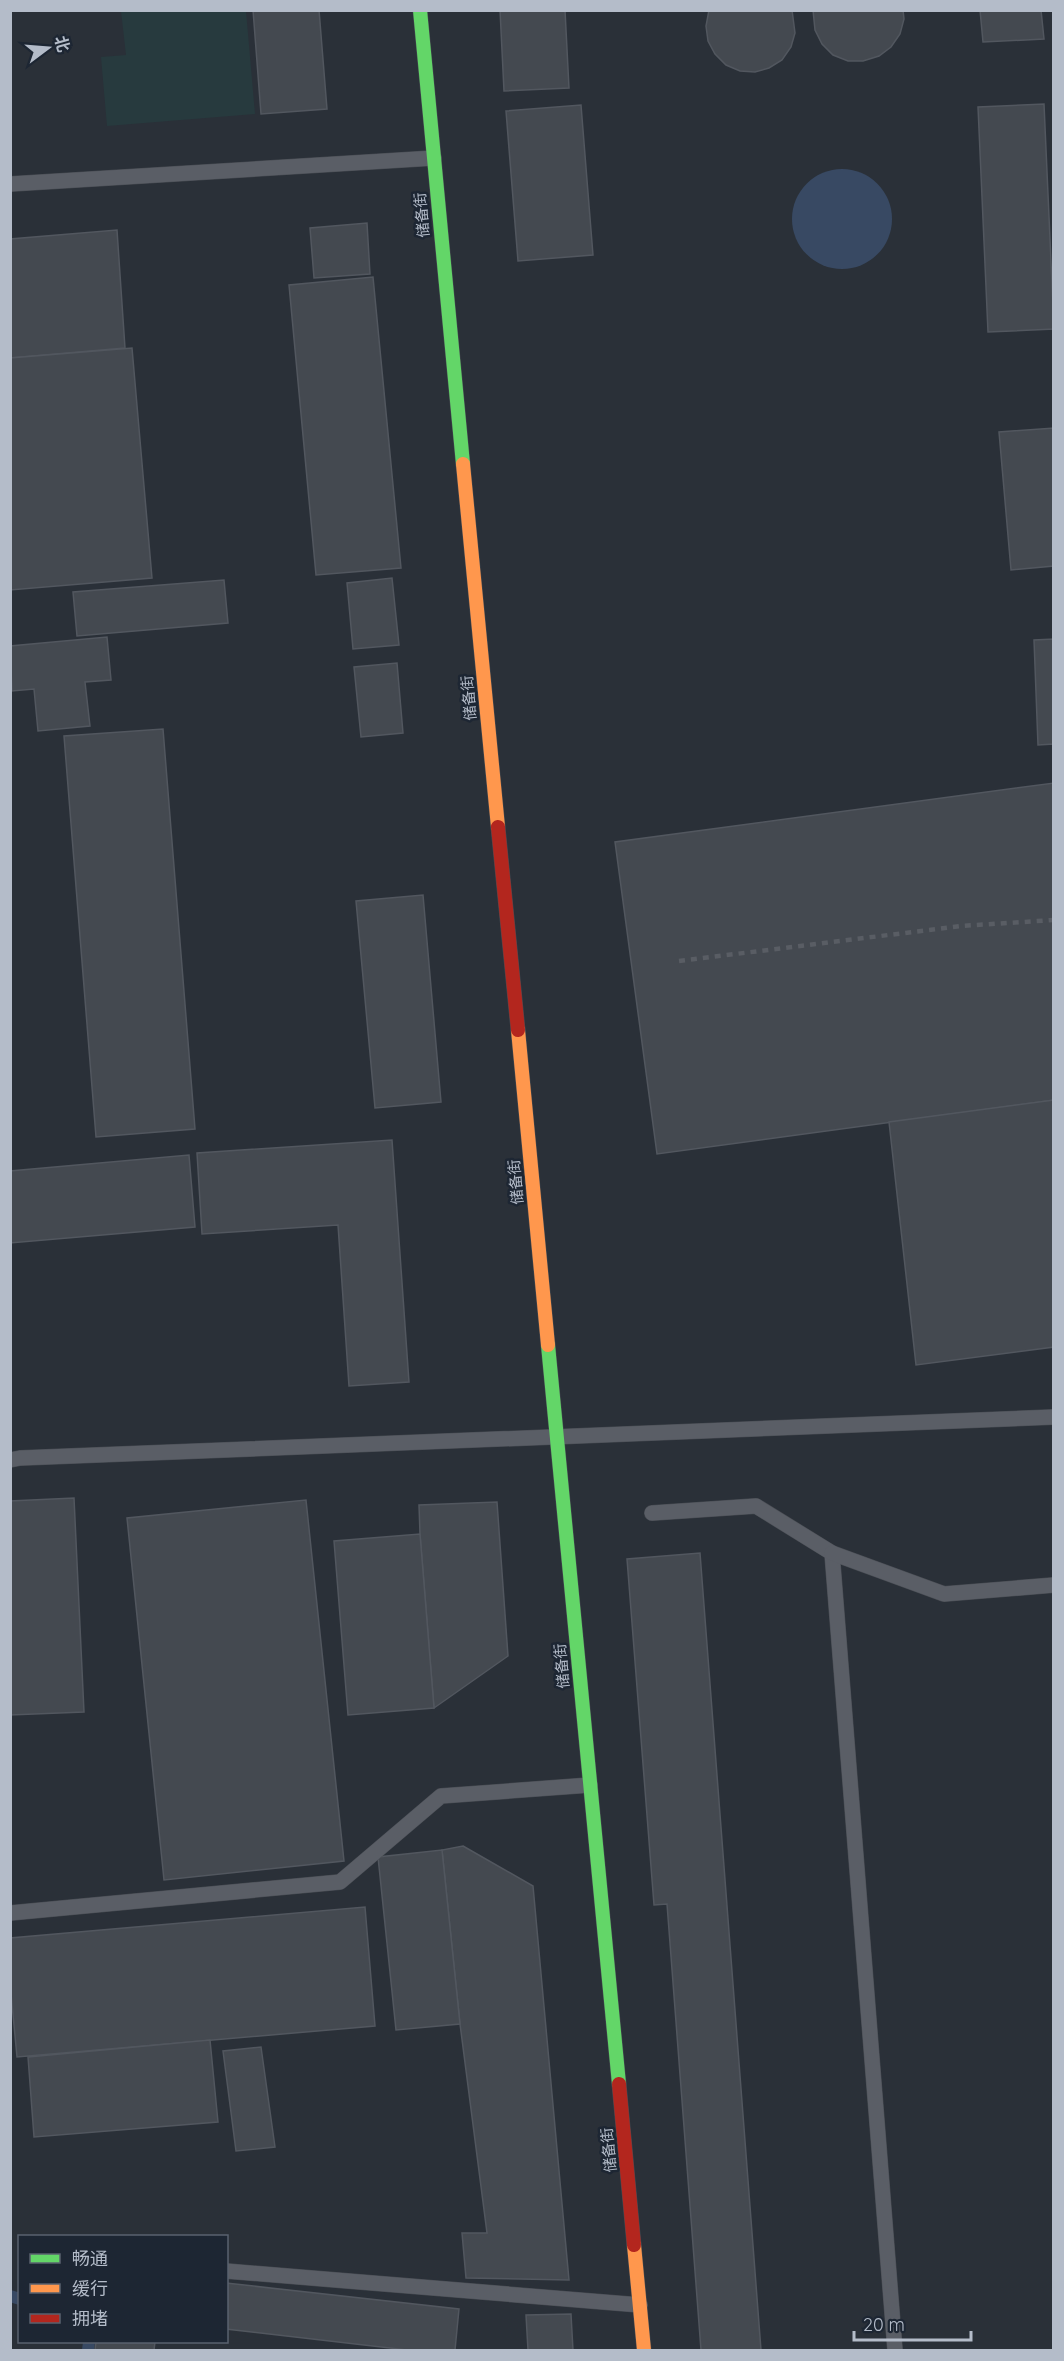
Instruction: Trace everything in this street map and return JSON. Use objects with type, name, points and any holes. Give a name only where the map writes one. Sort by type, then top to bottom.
[{"type":"street","name":"储备街","points":[[420,10],[645,2350]]},
{"type":"lane","points":[[10,184],[434,158]]},
{"type":"lane","points":[[10,1460],[556,1435],[1053,1417]]},
{"type":"lane","points":[[652,1513],[756,1506],[832,1553],[944,1594],[1053,1585]]},
{"type":"lane","points":[[832,1553],[895,2350]]},
{"type":"lane","points":[[10,1913],[340,1882],[441,1796],[590,1785]]},
{"type":"lane","points":[[228,2271],[640,2305]]},
{"type":"green space","points":[[121,11],[246,11],[255,114],[107,126],[101,57],[126,55]]},
{"type":"water","points":[[842,169],[861,172],[878,183],[889,200],[892,219],[889,238],[878,255],[861,266],[842,269],[823,266],[806,255],[795,238],[792,219],[795,200],[806,183],[823,172]]},
{"type":"building","points":[[253,10],[319,10],[327,109],[261,114]]},
{"type":"building","points":[[500,10],[565,10],[569,88],[504,91]]},
{"type":"building","points":[[709,10],[792,10],[795,33],[791,47],[782,60],[769,68],[755,72],[740,71],[726,65],[715,54],[708,41],[706,26]]},
{"type":"building","points":[[813,10],[903,10],[904,19],[900,34],[891,47],[879,56],[863,61],[848,61],[833,55],[822,44],[815,30]]},
{"type":"building","points":[[980,10],[1041,10],[1044,39],[983,42]]},
{"type":"building","points":[[1044,104],[1054,329],[988,332],[978,107]]},
{"type":"building","points":[[581,105],[593,255],[518,261],[506,111]]},
{"type":"building","points":[[367,223],[370,274],[314,278],[310,228]]},
{"type":"building","points":[[117,230],[125,348],[10,358],[10,239]]},
{"type":"building","points":[[373,277],[401,568],[316,575],[289,285]]},
{"type":"building","points":[[132,348],[152,578],[10,590],[10,358]]},
{"type":"building","points":[[1054,428],[1054,566],[1011,570],[999,432]]},
{"type":"building","points":[[392,578],[399,645],[353,649],[347,583]]},
{"type":"building","points":[[224,580],[228,623],[77,636],[73,592]]},
{"type":"building","points":[[107,637],[111,680],[85,682],[90,726],[38,731],[34,689],[12,691],[10,646]]},
{"type":"building","points":[[1054,639],[1054,744],[1038,745],[1034,640]]},
{"type":"building","points":[[397,663],[403,733],[361,737],[354,667]]},
{"type":"building","points":[[163,729],[195,1129],[96,1137],[64,736]]},
{"type":"building","points":[[1054,783],[1054,1100],[657,1154],[615,842]]},
{"type":"building","points":[[423,895],[441,1102],[375,1108],[356,901]]},
{"type":"building","points":[[1054,1100],[1054,1347],[916,1365],[889,1122]]},
{"type":"building","points":[[392,1140],[409,1382],[349,1386],[338,1225],[202,1234],[197,1153]]},
{"type":"building","points":[[189,1155],[195,1227],[10,1243],[10,1171]]},
{"type":"building","points":[[74,1498],[84,1712],[10,1715],[10,1501]]},
{"type":"building","points":[[306,1500],[344,1861],[164,1880],[127,1518]]},
{"type":"building","points":[[497,1502],[508,1656],[434,1708],[419,1505]]},
{"type":"building","points":[[420,1534],[434,1708],[348,1715],[334,1541]]},
{"type":"building","points":[[700,1553],[761,2350],[701,2350],[667,1904],[654,1905],[627,1559]]},
{"type":"building","points":[[463,1846],[533,1886],[569,2280],[466,2278],[462,2233],[487,2233],[460,2024],[442,1850]]},
{"type":"building","points":[[442,1850],[460,2024],[396,2030],[378,1857]]},
{"type":"building","points":[[365,1907],[375,2026],[17,2057],[10,1983],[10,1938]]},
{"type":"building","points":[[210,2040],[218,2122],[34,2137],[28,2057]]},
{"type":"building","points":[[261,2047],[275,2147],[236,2151],[223,2051]]},
{"type":"building","points":[[228,2283],[459,2309],[455,2350],[407,2350],[228,2329]]},
{"type":"building","points":[[571,2314],[573,2350],[528,2350],[526,2315]]},
{"type":"building","points":[[96,2343],[155,2343],[154,2350],[95,2350]]},
{"type":"waterway","points":[[10,2296],[18,2298]]},
{"type":"waterway","points":[[88,2350],[89,2343]]},
{"type":"railway","points":[[679,961],[961,926],[1054,920]]},
{"type":"traffic: fast","points":[[420,10],[463,464]]},
{"type":"traffic: fast","points":[[548,1345],[619,2084]]},
{"type":"traffic: slow","points":[[463,464],[498,827]]},
{"type":"traffic: slow","points":[[518,1030],[548,1345]]},
{"type":"traffic: slow","points":[[634,2245],[644,2350]]},
{"type":"traffic: jam","points":[[498,827],[518,1030]]},
{"type":"traffic: jam","points":[[619,2084],[634,2245]]}]
